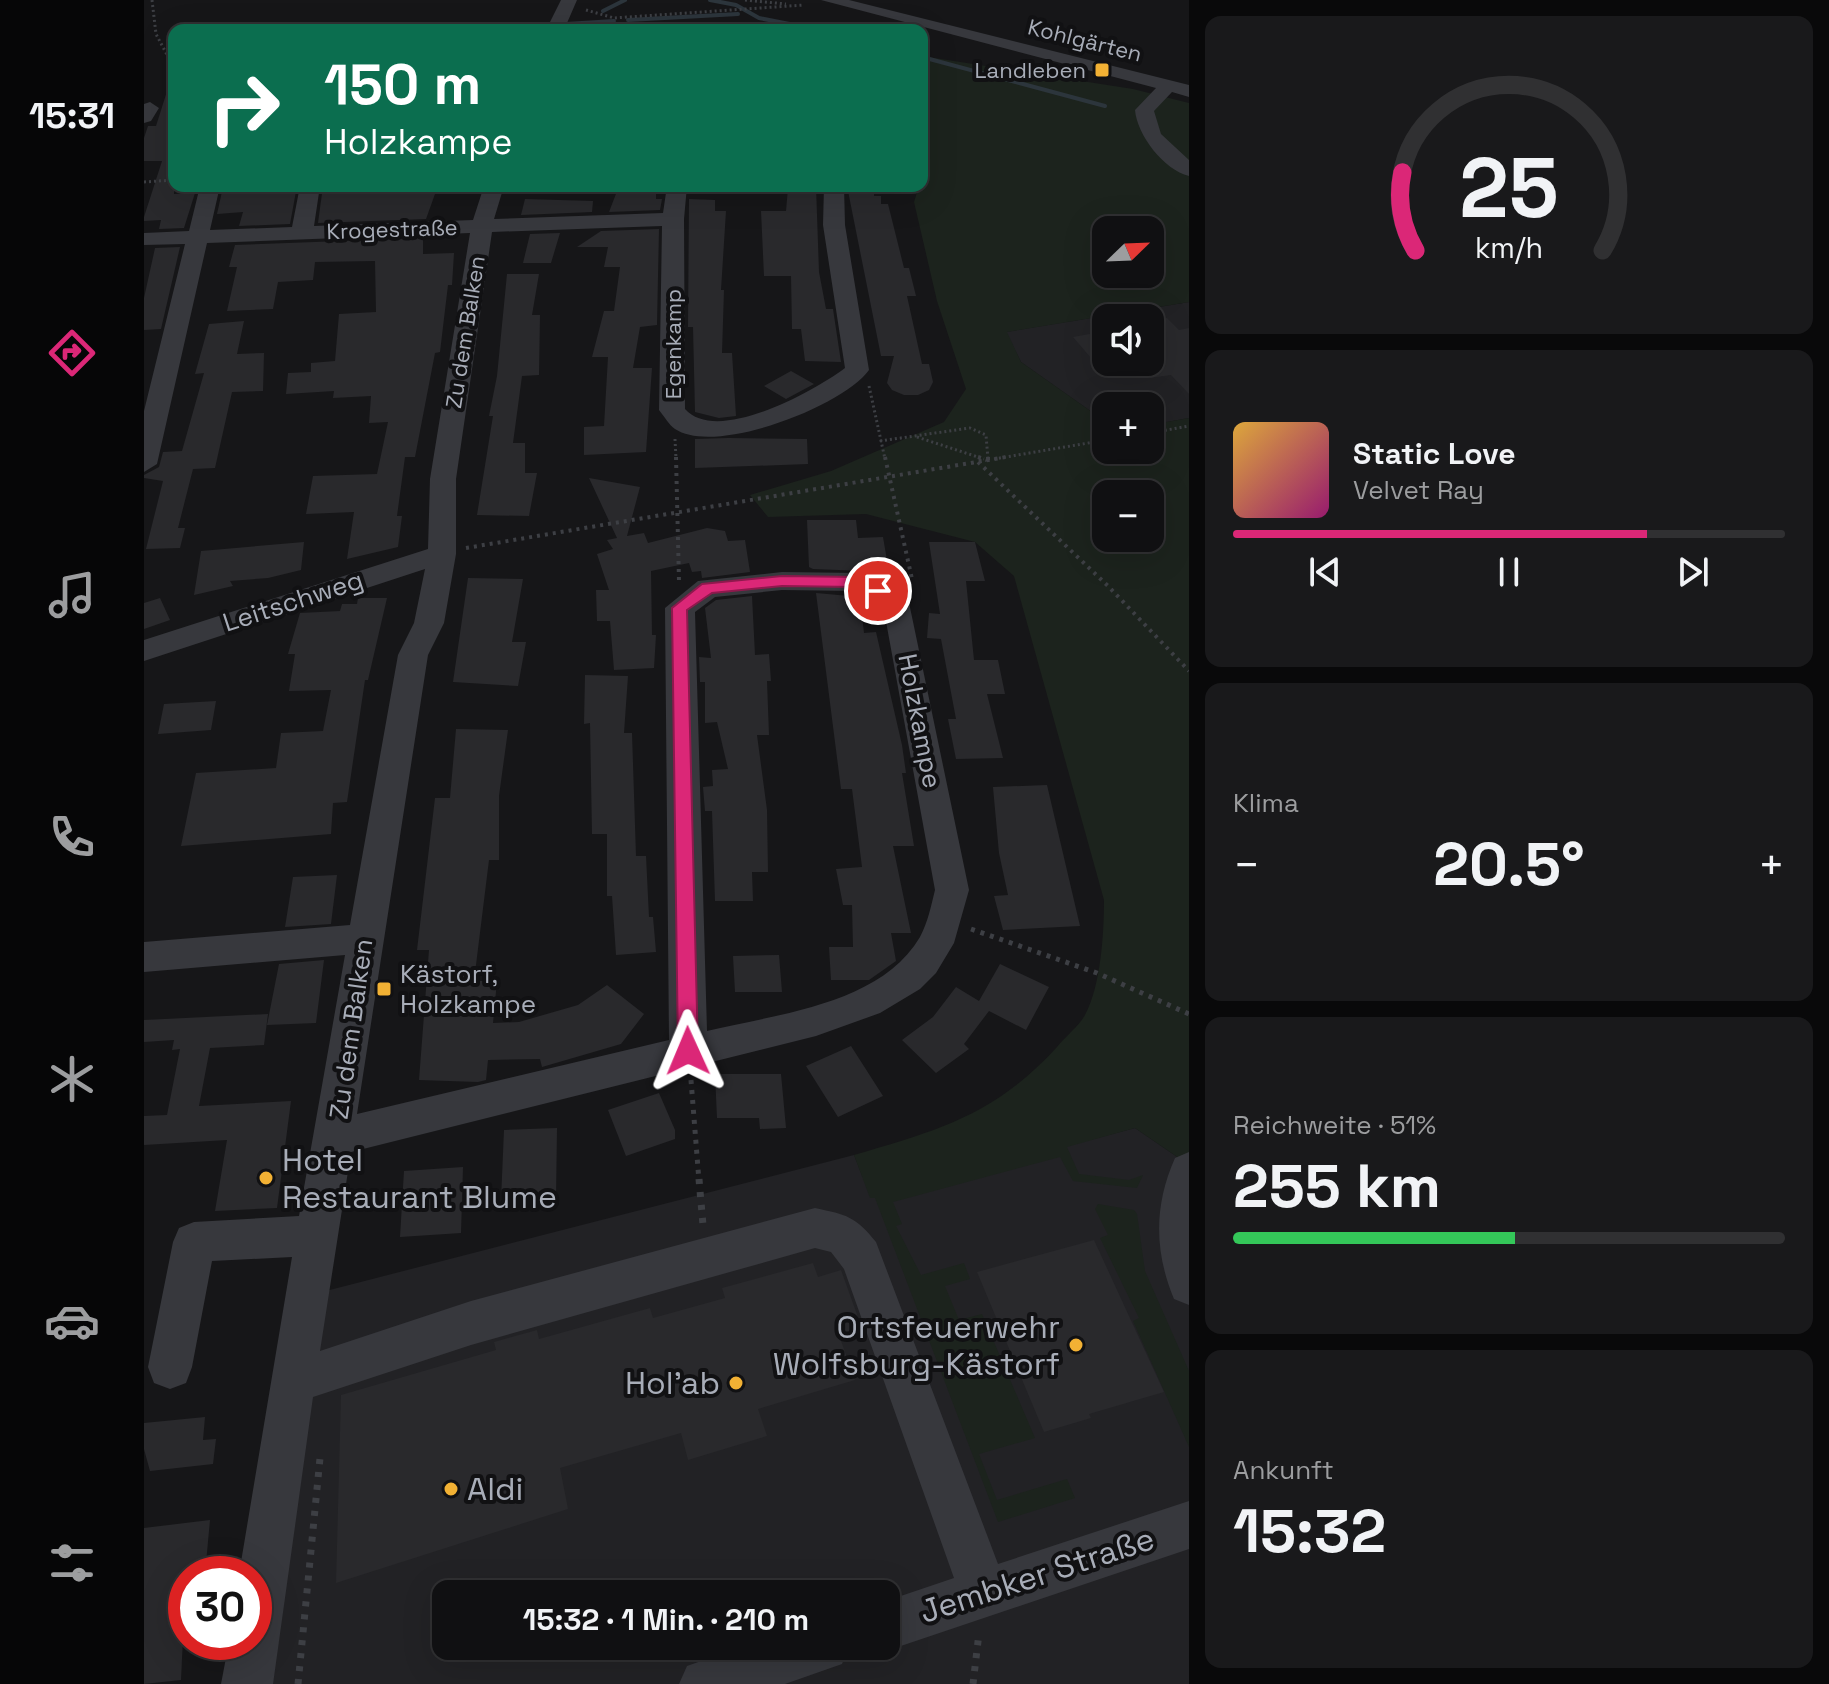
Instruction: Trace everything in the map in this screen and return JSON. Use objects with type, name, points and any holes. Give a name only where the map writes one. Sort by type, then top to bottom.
[{"type":"street","name":"Kohlgärten","points":[[829,0],[924,24]]},
{"type":"street","points":[[558,24],[567,5]]},
{"type":"street","name":"Kohlgärten","points":[[928,25],[1177,88]]},
{"type":"street","points":[[1189,70],[1175,97],[1151,120],[1149,130],[1189,170]]},
{"type":"street","points":[[144,464],[209,192]]},
{"type":"street","name":"Krogestraße","points":[[302,232],[309,192]]},
{"type":"street","points":[[457,226],[471,192]]},
{"type":"street","name":"Zu dem Balken","points":[[267,1556],[364,939],[413,655],[408,623],[429,557],[424,522],[443,479],[482,225],[492,192]]},
{"type":"street","name":"Egenkamp","points":[[676,192],[673,219],[672,402],[675,417],[684,425],[699,430],[773,417],[801,406],[857,370]]},
{"type":"street","points":[[834,192],[834,225],[857,370]]},
{"type":"street","points":[[482,225],[673,219]]},
{"type":"street","name":"Krogestraße","points":[[144,239],[482,225]]},
{"type":"street","name":"Leitschweg","points":[[144,651],[429,557]]},
{"type":"street","points":[[688,1051],[680,608],[708,588],[782,581],[859,582],[897,600]]},
{"type":"street","name":"Holzkampe","points":[[335,1137],[402,1124],[865,1005],[904,984],[933,950],[947,920],[952,890],[897,600]]},
{"type":"street","points":[[144,957],[364,939]]},
{"type":"street","points":[[1189,1171],[1179,1211],[1180,1241],[1189,1284]]},
{"type":"street","points":[[293,1378],[330,1372],[471,1323],[815,1228],[843,1234],[861,1257],[984,1593]]},
{"type":"street","points":[[170,1367],[194,1242],[318,1235]]},
{"type":"street","name":"Jembker Straße","points":[[900,1621],[1189,1525]]},
{"type":"street","name":"Zu dem Balken","points":[[247,1684],[251,1660]]},
{"type":"street","points":[[705,1684],[780,1660]]},
{"type":"path","points":[[152,0],[156,34],[168,57]]},
{"type":"path","points":[[567,5],[614,18],[804,5],[745,0]]},
{"type":"path","points":[[144,182],[168,180]]},
{"type":"path","points":[[857,370],[867,376],[912,579],[897,600]]},
{"type":"path","points":[[680,608],[673,443],[684,425]]},
{"type":"path","points":[[1164,430],[1189,426]]},
{"type":"path","points":[[880,441],[970,428],[986,435],[988,461]]},
{"type":"path","points":[[915,437],[988,461]]},
{"type":"path","points":[[429,557],[1092,442]]},
{"type":"path","points":[[978,462],[1108,586],[1189,671]]},
{"type":"path","points":[[947,920],[1097,973],[1189,1014]]},
{"type":"path","points":[[688,1051],[702,1182],[704,1258]]},
{"type":"path","points":[[298,1684],[321,1451]]},
{"type":"path","points":[[973,1684],[984,1593]]},
{"type":"shaded area","points":[[928,57],[1133,89],[1189,103],[1189,302],[1164,306],[1092,304],[1092,318],[1007,332],[1021,362],[1092,412],[1092,464],[1164,464],[1164,422],[1189,418],[1189,1165],[1135,1128],[1067,1147],[1079,1174],[1129,1180],[1143,1175],[1137,1188],[1073,1181],[1060,1157],[893,1202],[902,1224],[896,1226],[921,1275],[964,1263],[970,1279],[945,1286],[959,1320],[982,1314],[1035,1438],[979,1454],[997,1500],[1067,1479],[1075,1498],[998,1522],[875,1198],[870,1198],[854,1155],[964,1117],[1011,1089],[1057,1047],[1082,1019],[1095,989],[1104,900],[1014,576],[975,542],[866,514],[768,517],[750,495],[831,471],[944,422],[966,389],[937,301],[914,202],[917,192],[928,192]]},
{"type":"shaded area","points":[[1189,302],[1189,418],[1164,422],[1164,392],[1092,392],[1092,412],[1021,362],[1006,332],[1092,318],[1092,376],[1164,376],[1164,306]]},
{"type":"shaded area","points":[[1135,1128],[1189,1165],[1189,1684],[266,1684],[269,1660],[272,1660],[272,1639],[318,1293],[854,1155],[871,1198]]},
{"type":"shaded area","points":[[1098,1204],[1134,1210],[1137,1214],[1145,1271],[1189,1371],[1189,1447],[1133,1321],[1139,1318],[1100,1238],[1108,1235],[1095,1209]]},
{"type":"building","points":[[168,88],[168,192],[195,193],[184,228],[159,229],[161,220],[144,221],[162,161],[144,161],[144,138],[148,126],[156,126]]},
{"type":"building","points":[[222,192],[296,192],[290,224],[239,226],[243,212],[217,214]]},
{"type":"building","points":[[322,192],[435,194],[426,219],[318,223]]},
{"type":"building","points":[[617,192],[656,192],[656,199],[662,199],[660,210],[609,212]]},
{"type":"building","points":[[788,192],[816,192],[819,272],[826,309],[833,309],[841,362],[805,361],[801,329],[792,329],[791,276],[764,276],[761,211],[786,211]]},
{"type":"building","points":[[848,192],[874,192],[874,196],[881,196],[881,204],[888,204],[904,268],[909,268],[916,296],[907,296],[922,364],[929,364],[933,382],[929,390],[918,395],[904,395],[892,390],[887,383],[894,356],[881,356]]},
{"type":"building","points":[[525,199],[593,201],[592,212],[521,215]]},
{"type":"building","points":[[689,199],[715,200],[715,211],[726,211],[721,290],[724,290],[722,353],[732,353],[736,416],[719,418],[695,412],[693,327],[688,327]]},
{"type":"building","points":[[659,229],[657,325],[640,327],[633,368],[652,368],[646,452],[584,455],[584,427],[604,426],[608,357],[592,357],[604,311],[614,311],[620,267],[604,267],[608,247],[577,247],[601,231]]},
{"type":"building","points":[[560,233],[551,263],[523,263],[530,234]]},
{"type":"building","points":[[423,238],[423,254],[454,253],[452,285],[448,285],[440,352],[435,353],[415,457],[405,457],[397,516],[402,516],[398,547],[347,559],[354,512],[306,514],[313,476],[377,474],[388,422],[369,423],[371,396],[333,398],[334,391],[286,394],[288,373],[311,372],[311,363],[335,361],[339,314],[376,312],[375,261],[315,262],[313,280],[278,282],[273,309],[227,311],[237,267],[229,267],[235,245]]},
{"type":"building","points":[[180,247],[161,329],[144,330],[144,298],[155,248]]},
{"type":"building","points":[[507,274],[539,274],[532,315],[540,315],[539,375],[522,376],[513,443],[525,443],[525,473],[537,473],[529,516],[477,515],[493,416],[489,416],[497,376]]},
{"type":"building","points":[[1164,319],[1179,330],[1189,328],[1189,394],[1171,375],[1164,376]]},
{"type":"building","points":[[244,321],[237,354],[264,353],[263,391],[232,392],[215,468],[193,469],[178,528],[185,528],[180,548],[146,549],[163,481],[144,478],[144,475],[159,467],[163,452],[182,451],[204,373],[195,374],[209,324]]},
{"type":"building","points":[[1092,334],[1092,358],[1091,358],[1073,337]]},
{"type":"building","points":[[791,371],[814,384],[786,399],[764,386]]},
{"type":"building","points":[[695,439],[807,439],[808,464],[695,468]]},
{"type":"building","points":[[589,478],[640,487],[627,536],[644,533],[648,543],[707,528],[725,531],[728,541],[745,540],[750,572],[702,578],[701,571],[692,572],[689,563],[651,571],[652,635],[656,635],[654,668],[614,670],[610,621],[597,621],[596,590],[609,590],[597,554],[613,549],[607,540],[617,538]]},
{"type":"building","points":[[807,520],[856,520],[858,538],[883,537],[889,572],[809,567]]},
{"type":"building","points":[[304,542],[301,570],[268,578],[230,581],[233,586],[194,595],[201,551]]},
{"type":"building","points":[[929,542],[975,542],[985,581],[966,581],[974,660],[998,660],[1005,694],[987,694],[1003,758],[956,759],[948,719],[956,719],[941,639],[927,638],[929,613],[940,614]]},
{"type":"building","points":[[468,578],[523,579],[512,642],[526,642],[518,686],[453,682]]},
{"type":"building","points":[[816,593],[860,597],[864,633],[876,632],[906,773],[902,773],[914,846],[893,846],[911,933],[891,933],[896,961],[869,980],[831,980],[829,947],[853,947],[852,905],[843,905],[836,869],[862,867],[852,789],[841,789]]},
{"type":"building","points":[[752,596],[755,655],[769,654],[771,681],[767,681],[769,735],[757,735],[767,810],[768,872],[752,872],[753,901],[715,901],[712,811],[705,811],[703,787],[713,786],[712,770],[728,769],[717,722],[705,723],[705,682],[700,682],[699,657],[711,658],[705,608],[716,600]]},
{"type":"building","points":[[160,598],[170,620],[144,629],[144,603]]},
{"type":"building","points":[[358,598],[387,598],[368,680],[365,680],[347,802],[333,803],[331,834],[181,846],[196,773],[276,768],[281,733],[323,731],[331,690],[289,691],[295,654],[288,654],[300,613],[340,611],[342,604],[357,604]]},
{"type":"building","points":[[585,675],[628,676],[624,733],[632,733],[636,856],[646,856],[649,917],[653,917],[656,952],[616,955],[612,896],[607,896],[607,834],[592,834],[590,723],[584,724]]},
{"type":"building","points":[[216,701],[211,730],[158,734],[164,704]]},
{"type":"building","points":[[456,729],[508,730],[499,796],[499,860],[489,860],[474,981],[497,981],[493,1023],[519,1022],[578,1005],[607,985],[644,1014],[621,1044],[542,1067],[540,1059],[488,1060],[486,1080],[478,1082],[419,1080],[429,950],[417,950],[435,798],[450,798]]},
{"type":"building","points":[[1047,785],[1080,926],[1003,930],[994,896],[1008,895],[999,853],[993,787]]},
{"type":"building","points":[[337,875],[331,924],[285,927],[293,877]]},
{"type":"building","points":[[779,955],[782,992],[735,992],[733,956]]},
{"type":"building","points":[[324,960],[316,1023],[267,1025],[279,964]]},
{"type":"building","points":[[1000,964],[1049,987],[1026,1030],[989,1011],[964,1044],[969,1049],[936,1073],[902,1040],[933,1017],[956,987],[979,1001]]},
{"type":"building","points":[[268,1014],[264,1045],[210,1048],[199,1106],[291,1101],[277,1208],[215,1211],[227,1140],[144,1145],[144,1116],[167,1115],[180,1049],[172,1050],[174,1040],[144,1042],[144,1020]]},
{"type":"building","points":[[851,1046],[883,1096],[838,1117],[806,1066]]},
{"type":"building","points":[[715,1074],[781,1074],[786,1128],[760,1129],[759,1118],[717,1118]]},
{"type":"building","points":[[659,1093],[675,1130],[675,1139],[626,1156],[608,1110]]},
{"type":"building","points":[[557,1128],[556,1198],[501,1200],[504,1130]]},
{"type":"building","points":[[463,1167],[461,1233],[400,1237],[404,1171]]},
{"type":"building","name":"Ortsfeuerwehr Wolfsburg-Kästorf","points":[[1094,1240],[1164,1392],[1089,1414],[1091,1418],[1044,1432],[977,1272]]},
{"type":"building","points":[[813,1263],[818,1277],[841,1270],[863,1331],[840,1338],[855,1380],[758,1409],[767,1436],[688,1460],[681,1433],[560,1468],[568,1509],[336,1583],[341,1395],[496,1350],[494,1342],[537,1330],[539,1339],[650,1308],[653,1318],[725,1298],[722,1288]]},
{"type":"building","points":[[205,1417],[203,1440],[216,1439],[213,1464],[150,1471],[144,1449],[144,1423]]},
{"type":"building","points":[[210,1520],[207,1556],[168,1556],[168,1660],[182,1660],[181,1680],[144,1684],[144,1528]]},
{"type":"waterway","points":[[603,11],[625,0]]},
{"type":"waterway","points":[[710,0],[736,5],[759,18],[790,24]]},
{"type":"waterway","points":[[628,20],[738,14]]},
{"type":"waterway","points":[[566,24],[614,21]]},
{"type":"waterway","points":[[928,59],[1105,106]]},
{"type":"place","name":"Landleben","points":[[1102,70]]},
{"type":"place","name":"Kästorf, Holzkampe","points":[[384,989]]},
{"type":"place","name":"Hotel Restaurant Blume","points":[[266,1178]]},
{"type":"place","name":"Ortsfeuerwehr Wolfsburg-Kästorf","points":[[1076,1345]]},
{"type":"place","name":"Hol'ab","points":[[736,1383]]},
{"type":"place","name":"Aldi","points":[[451,1489]]},
{"type":"route","points":[[688,1051],[680,608],[708,588],[782,581],[859,582],[878,591]]}]
